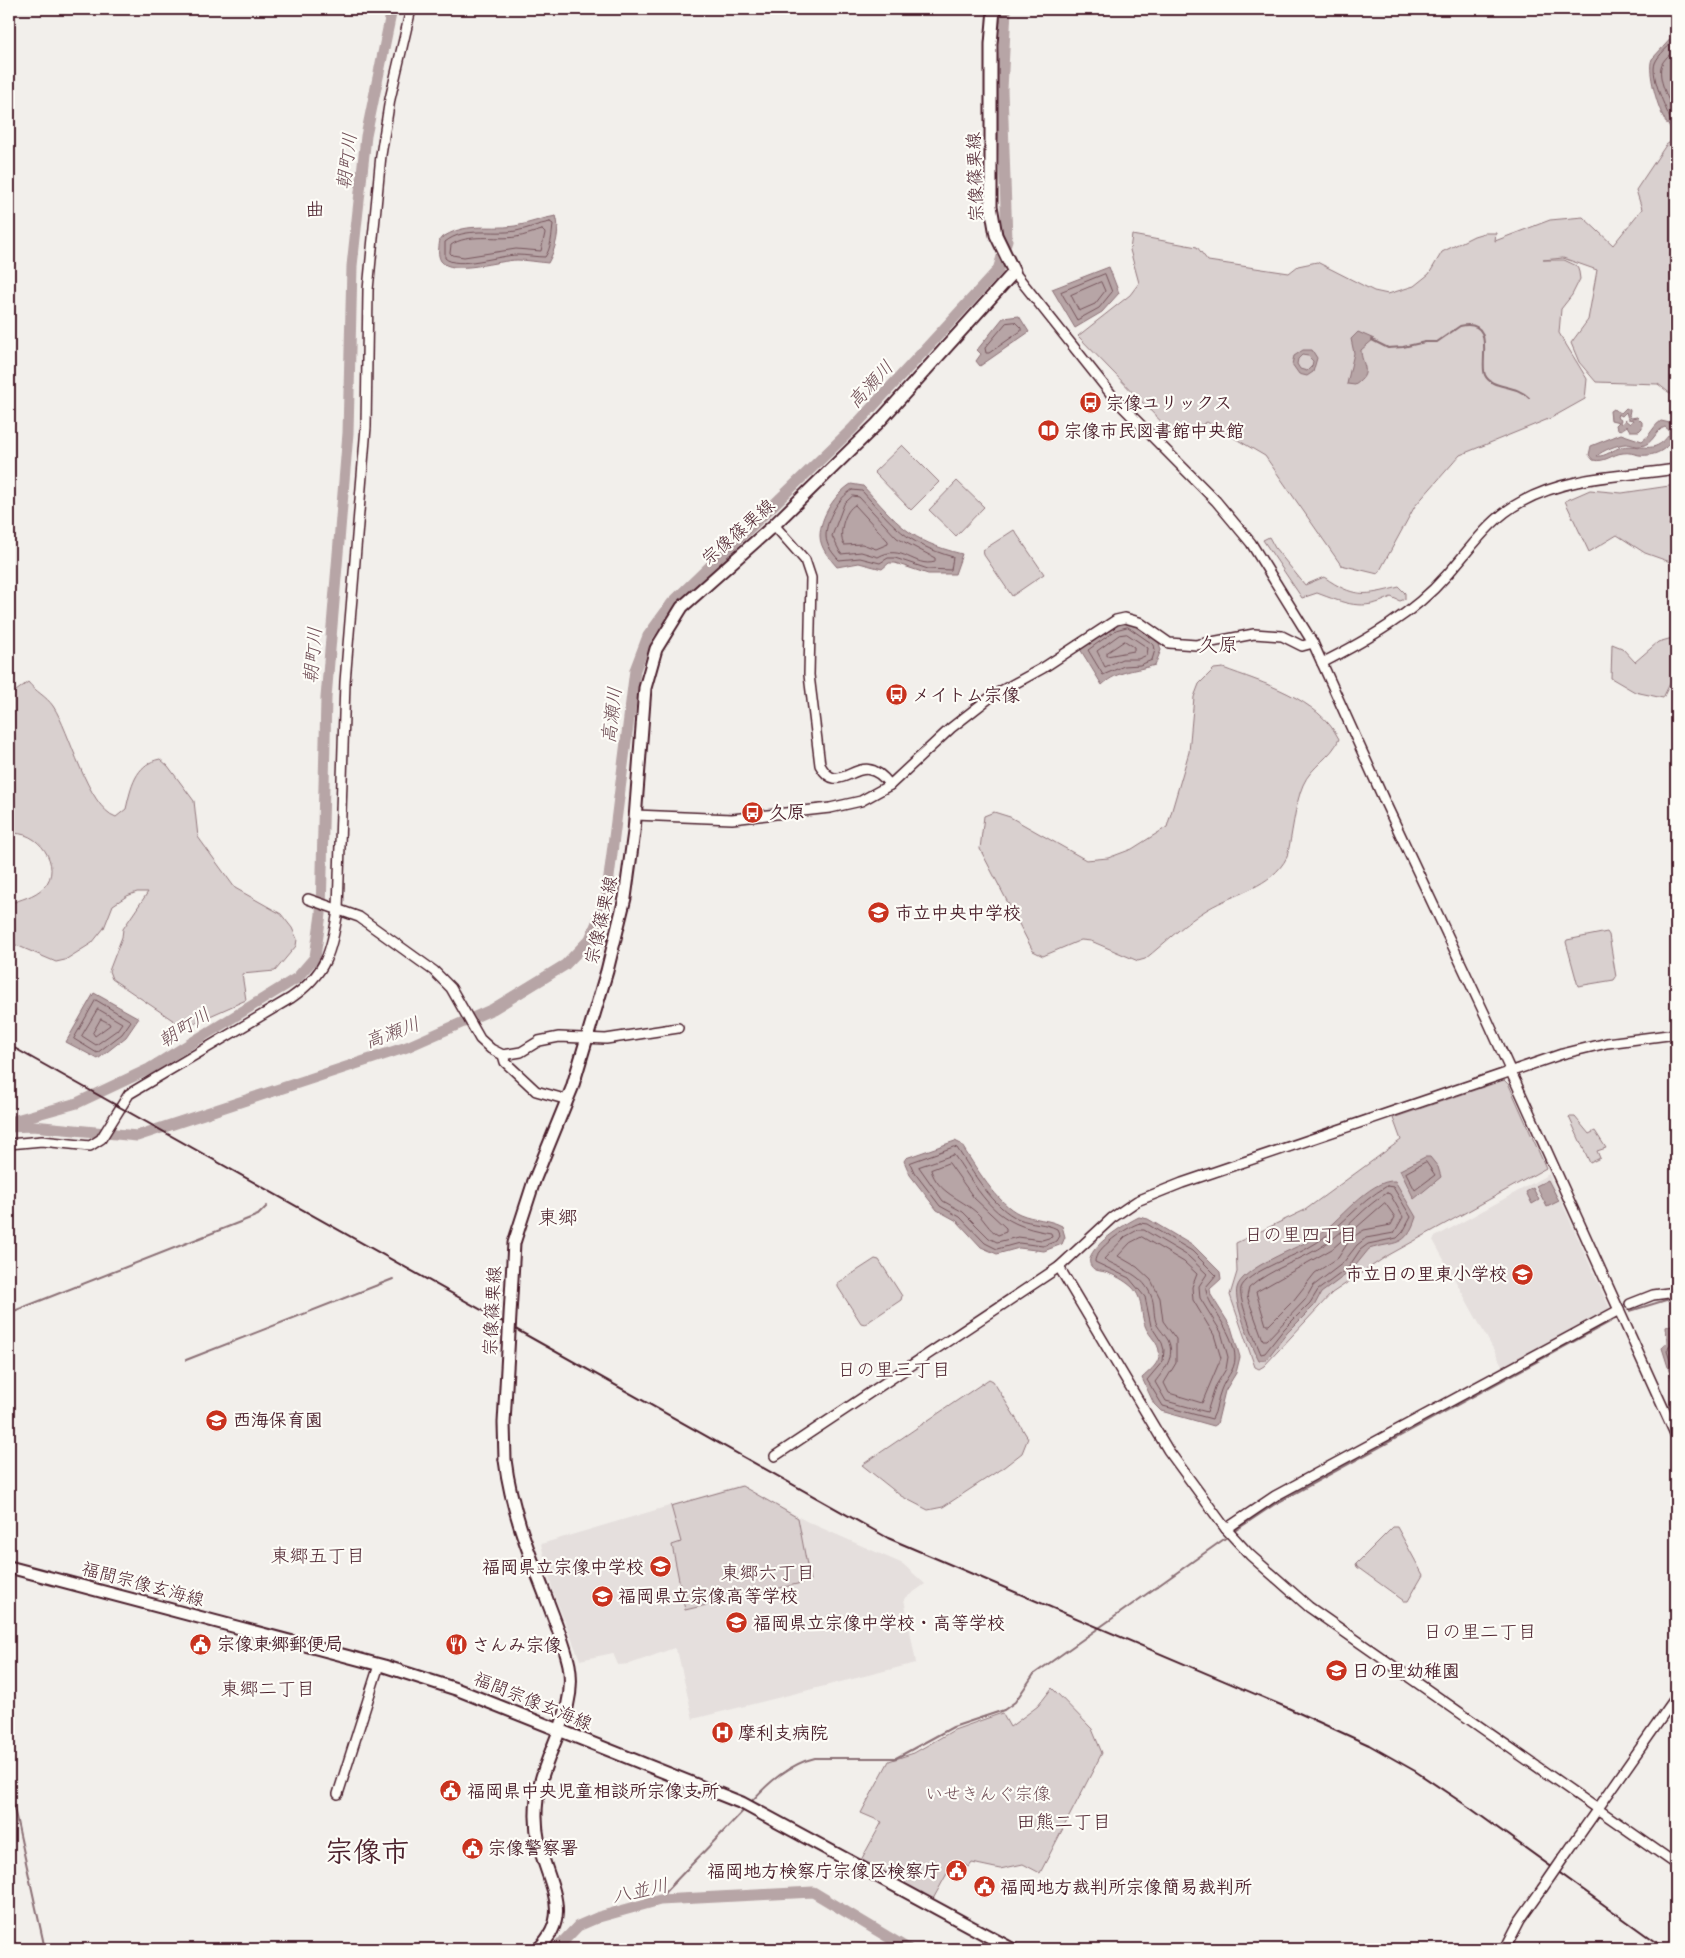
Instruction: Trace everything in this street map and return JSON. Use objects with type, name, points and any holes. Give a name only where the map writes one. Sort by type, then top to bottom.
[{"type":"main road","name":"宗像篠栗線","points":[[538,1949],[552,1932],[557,1914],[554,1893],[538,1842],[536,1809],[539,1786],[547,1761],[561,1730],[570,1697],[568,1663],[515,1513],[505,1460],[504,1423],[511,1271],[516,1234],[534,1181],[564,1113],[587,1038],[625,898],[635,815],[645,688],[656,649],[682,607],[774,525],[878,424],[1014,272],[1001,250],[992,212],[991,44],[994,9]]},
{"type":"main road","name":"福間宗像玄海線","points":[[9,1567],[379,1665],[456,1689],[742,1803],[1012,1949]]},
{"type":"street","points":[[9,1144],[42,1141],[90,1146],[101,1138],[130,1094],[309,986],[323,968],[335,929],[345,682],[366,427],[368,290],[381,155],[390,99],[411,9]]},
{"type":"street","points":[[1014,272],[1115,399],[1216,501],[1251,543],[1313,643],[1384,800],[1432,898],[1676,1436]]},
{"type":"street","points":[[1322,663],[1378,632],[1404,615],[1447,576],[1479,537],[1500,516],[1520,502],[1551,488],[1578,480],[1676,469]]},
{"type":"street","points":[[774,525],[805,560],[811,578],[813,589],[809,633],[809,675],[820,765],[828,775],[838,778],[863,768],[871,768],[880,772],[890,784]]},
{"type":"street","points":[[635,815],[732,819],[830,808],[861,801],[890,784],[951,728],[992,696],[1043,668],[1116,620],[1132,620],[1165,641],[1184,645],[1254,634],[1282,636],[1302,646],[1313,643]]},
{"type":"street","points":[[308,899],[359,917],[372,924],[434,971],[451,988],[475,1032],[491,1049],[503,1055],[521,1052],[539,1041],[559,1037],[606,1039],[678,1028]]},
{"type":"street","points":[[775,1456],[1059,1267],[1112,1218],[1137,1201],[1182,1183],[1511,1071],[1595,1045],[1642,1037],[1676,1034]]},
{"type":"street","points":[[503,1055],[505,1062],[536,1091],[561,1098]]},
{"type":"street","points":[[1059,1267],[1168,1450],[1228,1532],[1278,1581],[1309,1607],[1676,1864]]},
{"type":"street","points":[[1630,1304],[1653,1295],[1676,1292]]},
{"type":"street","points":[[1228,1532],[1284,1492],[1619,1310]]},
{"type":"street","points":[[338,1794],[379,1665]]},
{"type":"street","points":[[1505,1949],[1520,1920],[1676,1697]]},
{"type":"shaded area","name":"市立日の里東小学校","points":[[1549,1174],[1610,1309],[1505,1366],[1502,1365],[1433,1240],[1435,1237]]},
{"type":"shaded area","name":"福岡県立宗像中学校・高等学校","points":[[740,1485],[808,1522],[903,1564],[925,1584],[904,1599],[916,1663],[693,1719],[678,1654],[674,1648],[630,1664],[618,1665],[613,1653],[580,1660],[553,1592],[541,1544]]},
{"type":"green space","points":[[1676,138],[1676,398],[1658,384],[1596,382],[1579,362],[1571,343],[1588,320],[1597,270],[1563,258],[1543,260],[1564,260],[1577,266],[1579,272],[1580,279],[1572,295],[1561,309],[1559,333],[1587,379],[1585,399],[1551,418],[1460,455],[1415,506],[1378,574],[1341,565],[1265,456],[1207,422],[1177,438],[1078,336],[1130,295],[1139,283],[1130,250],[1132,235],[1197,247],[1208,261],[1289,273],[1298,266],[1317,262],[1374,291],[1388,294],[1414,286],[1429,274],[1442,252],[1484,233],[1496,233],[1495,241],[1550,220],[1583,217],[1613,245],[1642,209],[1636,190],[1666,145]]},
{"type":"green space","points":[[902,445],[939,482],[911,510],[874,472]]},
{"type":"green space","points":[[957,481],[984,507],[956,536],[929,510]]},
{"type":"green space","points":[[1676,485],[1676,496],[1669,525],[1676,528],[1676,564],[1645,553],[1617,535],[1589,552],[1565,501],[1590,490],[1622,493]]},
{"type":"green space","points":[[1014,530],[1044,574],[1012,596],[984,555],[983,550]]},
{"type":"green space","points":[[1269,537],[1275,548],[1305,585],[1324,577],[1352,592],[1368,593],[1399,587],[1405,593],[1405,599],[1400,601],[1391,597],[1381,602],[1362,605],[1345,603],[1317,593],[1302,598],[1263,540]]},
{"type":"green space","points":[[1676,637],[1676,671],[1663,698],[1635,692],[1611,678],[1612,644],[1622,648],[1635,662],[1658,642]]},
{"type":"green space","points":[[1223,668],[1272,686],[1304,702],[1330,725],[1339,739],[1332,751],[1311,772],[1303,785],[1287,857],[1272,876],[1200,914],[1145,959],[1138,961],[1091,941],[1081,940],[1043,956],[1033,951],[980,849],[984,816],[994,812],[1010,817],[1086,860],[1108,858],[1132,849],[1167,827],[1189,752],[1194,697],[1199,684],[1214,669]]},
{"type":"green space","points":[[28,682],[53,706],[88,784],[96,799],[106,810],[116,817],[126,809],[132,785],[140,771],[145,766],[160,759],[168,766],[194,801],[198,837],[235,888],[281,914],[292,928],[297,939],[296,946],[275,971],[242,974],[246,1000],[192,1024],[177,1023],[112,979],[109,971],[122,937],[123,929],[148,892],[137,892],[113,905],[104,928],[92,943],[65,960],[56,962],[9,942],[9,904],[32,895],[44,887],[49,879],[51,869],[45,851],[38,843],[30,837],[20,834],[9,834],[9,706],[12,694]]},
{"type":"green space","points":[[1607,932],[1616,977],[1614,980],[1578,986],[1567,940]]},
{"type":"green space","points":[[1504,1080],[1509,1085],[1546,1168],[1387,1256],[1332,1293],[1264,1366],[1259,1369],[1255,1367],[1230,1295],[1237,1272],[1236,1243],[1305,1210],[1401,1140],[1393,1118]]},
{"type":"green space","points":[[1569,1117],[1575,1117],[1589,1134],[1595,1131],[1606,1148],[1597,1151],[1600,1158],[1590,1163]]},
{"type":"green space","points":[[875,1259],[879,1260],[902,1296],[901,1300],[865,1324],[861,1323],[838,1287],[838,1283]]},
{"type":"green space","points":[[989,1379],[993,1381],[1028,1438],[1022,1453],[1004,1467],[943,1507],[928,1510],[901,1496],[862,1465]]},
{"type":"green space","points":[[742,1486],[798,1518],[810,1581],[685,1610],[672,1545],[681,1542],[671,1506]]},
{"type":"green space","points":[[1393,1527],[1397,1527],[1423,1575],[1408,1601],[1404,1601],[1357,1567],[1356,1564]]},
{"type":"green space","name":"いせきんぐ宗像","points":[[1052,1688],[1092,1729],[1102,1753],[1040,1873],[1023,1864],[1000,1869],[972,1863],[969,1867],[955,1859],[933,1899],[861,1860],[882,1822],[861,1813],[889,1761],[914,1753],[954,1730],[1002,1713],[1010,1727],[1038,1706]]},
{"type":"water","points":[[1676,33],[1676,129],[1672,129],[1663,117],[1659,107],[1653,85],[1651,65],[1652,59]]},
{"type":"water","points":[[556,216],[558,227],[556,240],[548,263],[517,260],[455,267],[447,265],[440,259],[440,239],[449,233],[476,227],[515,226]]},
{"type":"water","points":[[1109,267],[1119,293],[1102,312],[1075,328],[1052,289]]},
{"type":"water","points":[[1019,316],[1029,332],[980,366],[976,361],[981,354],[977,350],[1003,318]]},
{"type":"water","points":[[1358,332],[1374,339],[1361,350],[1365,368],[1364,376],[1355,385],[1347,384],[1354,353],[1351,339]]},
{"type":"water","points":[[1303,350],[1312,350],[1317,358],[1313,372],[1307,376],[1299,374],[1292,364],[1294,356]],"holes":[[[1302,355],[1308,356],[1313,361],[1312,366],[1307,371],[1300,369],[1297,364],[1298,359]]]},
{"type":"water","points":[[1626,408],[1630,410],[1629,415],[1631,418],[1637,417],[1642,422],[1642,428],[1639,431],[1630,431],[1627,426],[1621,430],[1617,429],[1616,425],[1619,422],[1611,420],[1610,411],[1613,409],[1621,413]],"holes":[[[1626,412],[1628,419],[1633,420],[1630,424],[1625,420],[1621,424],[1621,420],[1617,417],[1618,414],[1622,416]]]},
{"type":"water","points":[[1661,421],[1670,423],[1675,431],[1667,447],[1657,453],[1639,455],[1623,453],[1597,461],[1593,460],[1589,455],[1591,446],[1621,434],[1642,441]],"holes":[[[1665,427],[1669,430],[1669,435],[1658,445],[1652,447],[1622,447],[1597,456],[1619,445],[1645,445]]]},
{"type":"water","points":[[851,484],[863,486],[896,521],[917,537],[944,549],[962,554],[955,574],[928,574],[895,563],[889,563],[882,569],[859,563],[837,567],[822,545],[820,540],[821,529],[826,514],[834,500]]},
{"type":"water","points":[[1129,622],[1137,625],[1159,643],[1161,650],[1155,665],[1114,676],[1102,685],[1080,649],[1114,625]]},
{"type":"water","points":[[94,993],[139,1018],[126,1037],[98,1059],[66,1042]]},
{"type":"water","points":[[955,1141],[961,1144],[987,1184],[1003,1202],[1020,1214],[1062,1226],[1065,1237],[1062,1244],[1044,1251],[1019,1248],[997,1254],[981,1247],[957,1221],[937,1210],[910,1175],[904,1161],[906,1158]]},
{"type":"water","points":[[1425,1157],[1430,1157],[1438,1167],[1441,1177],[1414,1199],[1400,1170]]},
{"type":"water","points":[[1548,1180],[1559,1201],[1547,1207],[1536,1186]]},
{"type":"water","points":[[1395,1181],[1416,1217],[1408,1234],[1404,1239],[1393,1244],[1369,1249],[1351,1271],[1321,1293],[1314,1306],[1287,1333],[1266,1360],[1259,1360],[1240,1313],[1237,1288],[1241,1281],[1248,1273],[1259,1266],[1316,1237],[1364,1194],[1385,1182]]},
{"type":"water","points":[[1533,1188],[1539,1200],[1532,1204],[1526,1192]]},
{"type":"water","points":[[1139,1217],[1148,1219],[1195,1247],[1220,1272],[1221,1279],[1210,1289],[1211,1295],[1231,1327],[1240,1357],[1236,1373],[1225,1391],[1217,1424],[1214,1426],[1161,1411],[1154,1404],[1142,1378],[1152,1369],[1159,1357],[1159,1353],[1143,1319],[1139,1297],[1126,1282],[1105,1272],[1095,1270],[1090,1263],[1091,1255],[1105,1239]]},
{"type":"water","points":[[1676,1323],[1676,1392],[1662,1348],[1667,1342],[1666,1327]]},
{"type":"waterway","name":"朝町川","points":[[9,1122],[77,1103],[149,1069],[297,978],[315,957],[321,914],[326,698],[348,433],[352,266],[366,136],[392,9]]},
{"type":"waterway","name":"高瀬川","points":[[9,1127],[33,1126],[137,1136],[407,1047],[493,1009],[565,965],[590,939],[606,901],[635,670],[648,636],[672,603],[852,429],[998,270],[1007,240],[1002,90],[1006,9]]},
{"type":"waterway","points":[[1372,340],[1388,348],[1437,342],[1460,326],[1471,325],[1479,328],[1483,335],[1484,369],[1488,380],[1517,390],[1529,398]]},
{"type":"waterway","points":[[9,1313],[258,1215],[267,1206]]},
{"type":"waterway","points":[[186,1360],[393,1279]]},
{"type":"waterway","points":[[1630,1311],[1676,1297]]},
{"type":"waterway","points":[[1233,1532],[1275,1504],[1615,1319]]},
{"type":"waterway","points":[[750,1803],[780,1775],[805,1761],[815,1758],[896,1758],[953,1727],[1004,1710],[1015,1702],[1034,1674],[1227,1537]]},
{"type":"waterway","points":[[9,1785],[45,1949]]},
{"type":"waterway","points":[[660,1900],[666,1891],[745,1809]]},
{"type":"waterway","name":"八並川","points":[[556,1949],[578,1926],[599,1917],[660,1900],[813,1892],[908,1949]]},
{"type":"railway","points":[[9,1045],[888,1538],[1288,1708],[1369,1745],[1415,1771],[1470,1808],[1665,1949]]},
{"type":"place","name":"宗像ユリックス","points":[[1090,403]]},
{"type":"place","name":"宗像市民図書館中央館","points":[[1048,431]]},
{"type":"place","name":"メイトム宗像","points":[[896,695]]},
{"type":"place","name":"久原","points":[[753,812]]},
{"type":"place","name":"市立中央中学校","points":[[879,913]]},
{"type":"place","name":"市立日の里東小学校","points":[[1523,1274]]},
{"type":"place","name":"西海保育園","points":[[217,1420]]},
{"type":"place","name":"福岡県立宗像中学校","points":[[660,1567]]},
{"type":"place","name":"福岡県立宗像高等学校","points":[[602,1596]]},
{"type":"place","name":"福岡県立宗像中学校・高等学校","points":[[737,1623]]},
{"type":"place","name":"宗像東郷郵便局","points":[[201,1644]]},
{"type":"place","name":"さんみ宗像","points":[[456,1645]]},
{"type":"place","name":"日の里幼稚園","points":[[1336,1671]]},
{"type":"place","name":"摩利支病院","points":[[722,1733]]},
{"type":"place","name":"福岡県中央児童相談所宗像支所","points":[[451,1791]]},
{"type":"place","name":"宗像警察署","points":[[472,1848]]},
{"type":"place","name":"福岡地方検察庁宗像区検察庁","points":[[957,1871]]},
{"type":"place","name":"福岡地方裁判所宗像簡易裁判所","points":[[984,1887]]},
{"type":"district","name":"曲","points":[[315,209]]},
{"type":"district","name":"久原","points":[[1218,644]]},
{"type":"district","name":"東郷","points":[[558,1217]]},
{"type":"district","name":"日の里四丁目","points":[[1301,1234]]},
{"type":"district","name":"日の里三丁目","points":[[894,1369]]},
{"type":"district","name":"東郷五丁目","points":[[318,1555]]},
{"type":"district","name":"東郷六丁目","points":[[768,1572]]},
{"type":"district","name":"日の里二丁目","points":[[1480,1631]]},
{"type":"district","name":"東郷二丁目","points":[[268,1688]]},
{"type":"district","name":"田熊二丁目","points":[[1064,1821]]},
{"type":"district","name":"宗像市","points":[[367,1851]]}]
